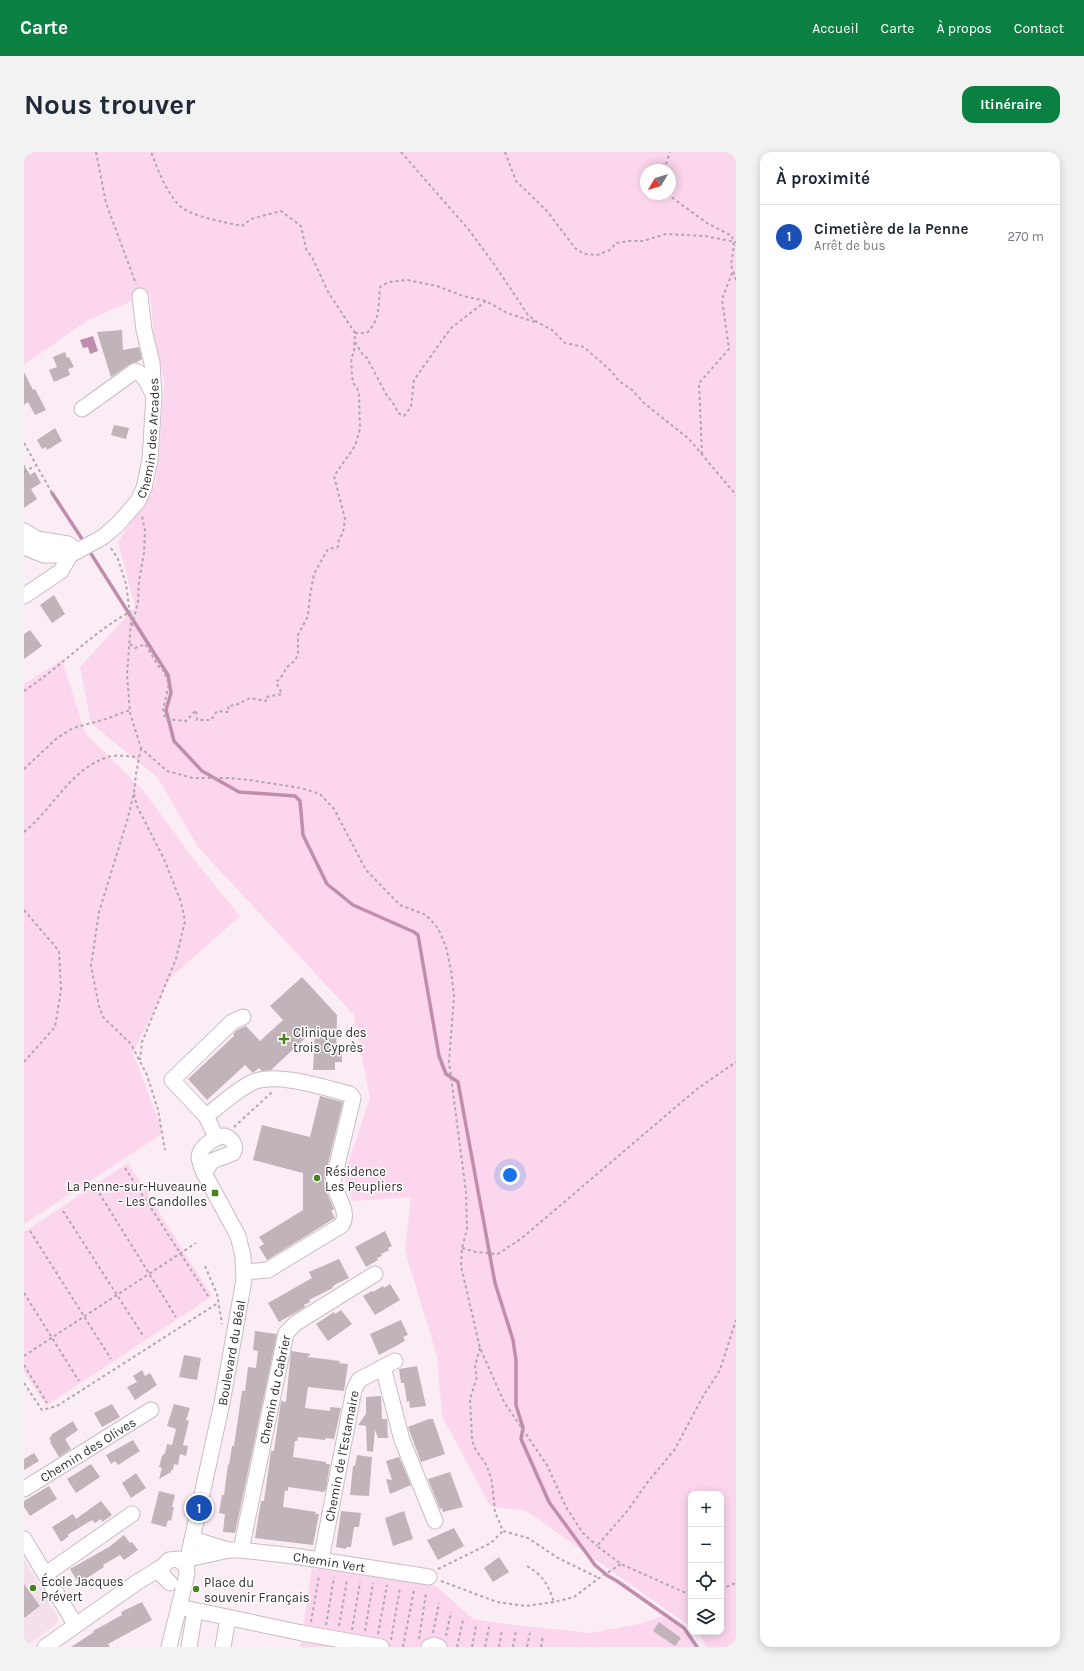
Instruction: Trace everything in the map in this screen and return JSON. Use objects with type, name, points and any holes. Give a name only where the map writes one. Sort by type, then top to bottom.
[{"type":"street","name":"Chemin des Arcades","points":[[74,553],[103,537],[118,524],[138,501],[144,488],[150,460],[154,396],[152,363],[144,330],[140,296]]},
{"type":"street","points":[[82,409],[135,371],[143,377],[154,396]]},
{"type":"street","points":[[24,531],[37,539],[68,544],[74,553]]},
{"type":"street","points":[[24,547],[44,555],[74,553]]},
{"type":"street","points":[[24,596],[61,571],[74,553]]},
{"type":"street","points":[[204,1173],[212,1161],[233,1153],[235,1150],[232,1141],[228,1137],[220,1137],[206,1116],[172,1080],[232,1022],[243,1017]]},
{"type":"street","points":[[206,1116],[245,1087],[255,1082],[286,1079],[350,1094],[353,1098],[333,1182],[335,1190],[343,1206],[346,1218],[342,1225],[268,1270],[244,1272]]},
{"type":"street","name":"Boulevard du Béal","points":[[180,1572],[192,1539],[222,1403],[240,1310],[244,1272],[243,1256],[238,1236],[204,1173],[199,1158],[200,1153],[220,1137]]},
{"type":"street","name":"Chemin du Cabrier","points":[[235,1550],[286,1333],[296,1323],[375,1274]]},
{"type":"street","name":"Chemin de l'Estamaire","points":[[321,1560],[354,1390],[359,1380],[389,1364],[402,1440],[435,1521]]},
{"type":"street","name":"Chemin des Olives","points":[[24,1489],[151,1410]]},
{"type":"street","points":[[46,1574],[132,1514]]},
{"type":"street","points":[[24,1539],[75,1624]]},
{"type":"street","name":"Chemin Vert","points":[[192,1539],[235,1550],[433,1574]]},
{"type":"street","name":"Chemin Vert","points":[[136,1583],[180,1572],[235,1550]]},
{"type":"street","points":[[45,1647],[75,1624],[136,1583],[162,1568],[162,1575],[180,1572],[179,1607],[169,1647]]},
{"type":"street","points":[[179,1607],[308,1634],[360,1643]]},
{"type":"street","points":[[189,1647],[195,1611]]},
{"type":"street","points":[[223,1647],[228,1618]]},
{"type":"street","points":[[426,1644],[442,1644]]},
{"type":"path","points":[[96,152],[106,203],[140,296]]},
{"type":"path","points":[[130,644],[135,648],[144,644],[159,667],[162,668],[169,684],[164,709],[165,719],[186,721],[196,710],[197,720],[210,720],[217,711],[229,712],[228,706],[236,705],[250,698],[266,701],[266,697],[282,694],[276,682],[282,678],[288,665],[295,661],[298,654],[298,634],[308,616],[314,574],[328,549],[338,547],[339,539],[343,533],[345,519],[334,476],[354,446],[360,429],[359,394],[353,383],[351,358],[354,352],[355,333],[328,292],[313,259],[306,249],[301,226],[282,212],[251,219],[242,226],[208,218],[181,207],[171,195],[151,152]]},
{"type":"path","points":[[400,152],[469,230],[519,302],[537,322]]},
{"type":"path","points":[[505,152],[516,181],[547,211],[575,248],[584,254],[597,254],[610,250],[616,244],[629,241],[643,241],[666,234],[705,236],[735,242]]},
{"type":"path","points":[[666,164],[670,152]]},
{"type":"path","points":[[675,200],[707,223],[732,236],[735,242],[731,265],[736,280]]},
{"type":"path","points":[[702,455],[699,383],[729,349],[722,299],[733,271]]},
{"type":"path","points":[[355,333],[367,333],[374,326],[378,316],[380,287],[389,282],[407,280],[437,286],[464,296],[486,301],[507,313],[537,322],[552,330],[565,343],[584,347],[612,372],[619,381],[632,390],[644,404],[689,439],[736,495]]},
{"type":"path","points":[[354,341],[363,355],[367,358],[398,413],[404,416],[412,406],[414,380],[443,339],[451,328],[486,301]]},
{"type":"path","points":[[24,443],[52,493]]},
{"type":"path","points":[[24,472],[36,466]]},
{"type":"path","points":[[131,631],[138,602],[139,581],[144,553],[145,531],[138,501]]},
{"type":"path","points":[[103,537],[118,559],[126,584],[131,631],[127,674],[130,710],[141,748],[134,793],[119,850],[99,912],[91,966],[99,1006],[103,1017],[131,1044],[148,1075],[158,1110],[165,1150]]},
{"type":"path","points":[[24,691],[39,681],[117,618],[130,612]]},
{"type":"path","points":[[24,769],[57,738],[73,728],[106,719],[130,710]]},
{"type":"path","points":[[141,748],[167,771],[193,778],[249,780],[302,788],[320,794],[334,809],[366,870],[400,905],[426,915],[438,928],[446,947],[451,970],[454,996],[449,1062],[466,1192],[467,1230],[462,1248],[461,1266],[480,1348],[504,1402],[547,1465],[566,1507],[583,1533],[597,1546],[621,1564],[688,1593]]},
{"type":"path","points":[[24,832],[33,825],[51,806],[63,790],[89,766],[109,757],[139,758]]},
{"type":"path","points":[[134,793],[137,806],[164,859],[181,902],[185,921],[176,959],[142,1042],[140,1061]]},
{"type":"path","points":[[24,910],[59,951],[61,990],[55,1026],[24,1062]]},
{"type":"path","points":[[462,1248],[476,1252],[498,1254],[522,1238],[697,1089],[736,1062]]},
{"type":"path","points":[[220,1137],[276,1089],[277,1084],[274,1080]]},
{"type":"path","points":[[125,1168],[208,1296]]},
{"type":"path","points":[[96,1188],[176,1317]]},
{"type":"path","points":[[63,1211],[144,1337]]},
{"type":"path","points":[[30,1231],[85,1316],[111,1360]]},
{"type":"path","points":[[24,1356],[196,1243]]},
{"type":"path","points":[[205,1266],[217,1294],[222,1324]]},
{"type":"path","points":[[24,1293],[79,1381]]},
{"type":"path","points":[[24,1383],[42,1410],[56,1406],[218,1304]]},
{"type":"path","points":[[597,1546],[628,1510],[647,1483],[675,1450],[702,1398],[720,1370],[736,1320]]},
{"type":"path","points":[[480,1348],[475,1366],[477,1378],[470,1399],[472,1438],[474,1447],[487,1466],[492,1482],[495,1512],[503,1531]]},
{"type":"path","points":[[24,1365],[47,1403]]},
{"type":"path","points":[[433,1574],[491,1543],[503,1531]]},
{"type":"path","points":[[503,1531],[528,1538],[558,1558],[599,1578]]},
{"type":"path","points":[[433,1574],[497,1602],[526,1606],[554,1602],[574,1597],[621,1564]]},
{"type":"path","points":[[527,1566],[537,1572],[549,1585],[554,1602]]},
{"type":"path","points":[[308,1634],[319,1576]]},
{"type":"path","points":[[334,1577],[360,1643]]},
{"type":"path","points":[[347,1580],[360,1643]]},
{"type":"path","points":[[360,1582],[360,1643]]},
{"type":"path","points":[[360,1643],[373,1583]]},
{"type":"path","points":[[724,1588],[736,1583]]},
{"type":"path","points":[[360,1643],[387,1585]]},
{"type":"path","points":[[360,1643],[400,1588]]},
{"type":"path","points":[[403,1647],[414,1590]]},
{"type":"path","points":[[426,1593],[426,1644]]},
{"type":"path","points":[[426,1644],[439,1603]]},
{"type":"path","points":[[442,1644],[451,1612]]},
{"type":"path","points":[[457,1647],[463,1620]]},
{"type":"path","points":[[472,1647],[476,1626]]},
{"type":"path","points":[[485,1647],[489,1627]]},
{"type":"path","points":[[499,1647],[502,1630]]},
{"type":"path","points":[[513,1647],[516,1630]]},
{"type":"path","points":[[527,1647],[530,1633]]},
{"type":"path","points":[[541,1647],[543,1634]]},
{"type":"shaded area","points":[[24,152],[736,152],[736,1647],[706,1647],[700,1635],[724,1635],[724,1491],[688,1491],[688,1625],[525,1510],[491,1507],[442,1416],[437,1356],[405,1251],[411,1197],[352,1201],[344,1175],[370,1098],[354,1015],[198,847],[158,778],[91,723],[80,667],[135,607],[118,542],[155,484],[159,460],[164,380],[154,335],[150,293],[88,320],[24,365]]},
{"type":"shaded area","points":[[93,336],[98,351],[90,354],[88,347],[83,348],[80,340]]},
{"type":"shaded area","points":[[62,660],[85,733],[143,790],[191,856],[240,916],[170,978],[133,1053],[163,1133],[24,1224],[24,684]]},
{"type":"shaded area","points":[[128,1163],[212,1296],[46,1406],[24,1371],[24,1232]]},
{"type":"shaded area","name":"École Jacques Prévert","points":[[24,1559],[58,1617],[57,1624],[24,1647]]},
{"type":"shaded area","points":[[312,1568],[436,1586],[473,1619],[505,1624],[591,1633],[643,1623],[662,1616],[677,1625],[689,1637],[694,1647],[300,1647]]},
{"type":"building","points":[[122,330],[123,350],[139,347],[142,359],[130,364],[111,377],[97,332]]},
{"type":"building","points":[[65,352],[67,358],[69,357],[74,367],[68,369],[70,375],[54,382],[49,370],[57,367],[53,357]]},
{"type":"building","points":[[24,372],[33,390],[35,389],[46,410],[35,415],[28,402],[24,405]]},
{"type":"building","points":[[114,425],[129,428],[126,439],[111,435]]},
{"type":"building","points":[[55,428],[62,441],[47,450],[46,447],[42,449],[37,440]]},
{"type":"building","points":[[24,464],[30,475],[35,472],[41,483],[31,489],[37,499],[24,508]]},
{"type":"building","points":[[54,595],[65,614],[52,623],[40,605]]},
{"type":"building","points":[[30,630],[42,646],[24,659],[24,634]]},
{"type":"building","name":"Clinique des trois Cyprès","points":[[302,977],[337,1015],[336,1052],[342,1052],[342,1062],[335,1062],[335,1070],[313,1070],[315,1029],[271,1070],[262,1071],[259,1068],[253,1073],[245,1065],[207,1100],[188,1079],[234,1036],[233,1034],[237,1030],[246,1026],[260,1041],[283,1020],[270,1006]]},
{"type":"building","name":"Résidence Les Peupliers","points":[[320,1096],[343,1102],[324,1180],[326,1191],[334,1209],[331,1211],[335,1218],[267,1260],[259,1247],[264,1244],[259,1237],[303,1210],[303,1173],[253,1160],[262,1125],[310,1137]]},
{"type":"building","points":[[385,1231],[392,1246],[388,1248],[389,1250],[381,1254],[382,1256],[377,1258],[378,1260],[366,1267],[355,1247]]},
{"type":"building","points":[[339,1259],[349,1278],[309,1300],[310,1302],[304,1305],[305,1307],[279,1322],[268,1303],[312,1278],[309,1272]]},
{"type":"building","points":[[390,1284],[400,1300],[375,1315],[363,1296],[383,1286],[384,1288]]},
{"type":"building","points":[[341,1310],[352,1324],[328,1341],[316,1324],[334,1312],[335,1314]]},
{"type":"building","points":[[401,1320],[408,1335],[403,1337],[405,1341],[379,1355],[370,1334]]},
{"type":"building","points":[[255,1331],[277,1334],[235,1533],[223,1532],[225,1514],[219,1513],[222,1495],[224,1495],[232,1446],[234,1446],[242,1391],[245,1391],[248,1367],[256,1368],[258,1351],[253,1350]]},
{"type":"building","points":[[291,1351],[311,1354],[307,1357],[340,1361],[339,1363],[348,1364],[344,1391],[308,1387],[305,1408],[330,1411],[330,1407],[341,1408],[334,1439],[325,1438],[325,1440],[298,1437],[297,1441],[295,1441],[293,1457],[326,1462],[326,1464],[330,1464],[326,1489],[324,1492],[288,1487],[288,1491],[285,1490],[283,1507],[316,1512],[315,1514],[319,1514],[313,1545],[255,1538],[261,1501],[264,1501],[271,1451],[274,1451],[281,1401],[286,1402]]},
{"type":"building","points":[[184,1355],[201,1358],[197,1380],[179,1377]]},
{"type":"building","points":[[417,1366],[426,1406],[410,1408],[409,1401],[407,1402],[404,1383],[401,1383],[399,1369]]},
{"type":"building","points":[[142,1370],[145,1376],[150,1373],[157,1385],[135,1400],[127,1387],[137,1382],[133,1376]]},
{"type":"building","points":[[381,1396],[382,1419],[387,1419],[388,1438],[378,1438],[375,1430],[373,1452],[367,1451],[366,1426],[358,1425],[366,1414],[366,1397]]},
{"type":"building","points":[[112,1404],[120,1417],[102,1427],[94,1413]]},
{"type":"building","points":[[174,1404],[190,1408],[186,1420],[189,1421],[183,1445],[188,1446],[186,1456],[180,1454],[178,1465],[174,1464],[171,1472],[159,1479],[162,1468],[159,1467],[162,1456],[165,1453],[167,1444],[172,1445],[176,1429],[167,1426]]},
{"type":"building","points":[[429,1419],[433,1419],[445,1454],[421,1462],[408,1427]]},
{"type":"building","points":[[73,1421],[78,1430],[65,1439],[71,1449],[59,1457],[49,1438],[52,1436],[51,1435]]},
{"type":"building","points":[[133,1440],[140,1451],[118,1465],[115,1461],[111,1464],[106,1455]]},
{"type":"building","points":[[34,1453],[39,1461],[24,1470],[24,1459]]},
{"type":"building","points":[[357,1455],[372,1457],[369,1496],[350,1495],[353,1466],[355,1466]]},
{"type":"building","points":[[399,1457],[411,1485],[390,1494],[386,1479],[392,1480],[386,1461]]},
{"type":"building","points":[[91,1464],[100,1477],[76,1493],[67,1479]]},
{"type":"building","points":[[450,1472],[463,1507],[443,1512],[442,1508],[440,1509],[428,1479]]},
{"type":"building","points":[[136,1473],[146,1488],[131,1498],[122,1483]]},
{"type":"building","points":[[49,1486],[57,1499],[30,1516],[24,1507],[24,1501]]},
{"type":"building","points":[[159,1491],[175,1495],[171,1521],[168,1520],[166,1527],[151,1523]]},
{"type":"building","points":[[101,1501],[112,1515],[102,1522],[101,1519],[95,1523],[92,1520],[67,1535],[69,1536],[61,1542],[52,1527],[73,1514],[76,1519]]},
{"type":"building","points":[[341,1511],[361,1513],[359,1527],[354,1527],[351,1547],[346,1547],[346,1549],[336,1547]]},
{"type":"building","points":[[404,1511],[413,1539],[393,1546],[385,1518]]},
{"type":"building","points":[[454,1528],[464,1546],[438,1560],[427,1540]]},
{"type":"building","points":[[124,1535],[138,1550],[124,1560],[120,1555],[103,1565],[104,1567],[79,1584],[70,1569],[109,1547]]},
{"type":"building","points":[[499,1557],[509,1572],[493,1582],[484,1568]]},
{"type":"building","points":[[24,1584],[40,1606],[24,1618]]},
{"type":"building","points":[[142,1602],[152,1620],[108,1644],[110,1647],[71,1647],[94,1632],[93,1631],[122,1615],[121,1612]]},
{"type":"building","points":[[659,1622],[681,1638],[675,1646],[653,1631]]},
{"type":"waterway","points":[[52,493],[84,542]]},
{"type":"waterway","points":[[88,549],[168,675],[171,693],[166,710],[174,741],[202,771],[239,792],[295,796],[300,801],[303,835],[327,884],[353,905],[418,935],[439,1056],[446,1074],[458,1082],[495,1283],[513,1340],[516,1360],[516,1405],[523,1428],[521,1439],[549,1502],[595,1565],[608,1576],[684,1628],[697,1647]]},
{"type":"place","name":"Clinique des trois Cyprès","points":[[284,1039]]},
{"type":"place","name":"Résidence Les Peupliers","points":[[317,1178]]},
{"type":"place","name":"La Penne-sur-Huveaune - Les Candolles","points":[[215,1193]]},
{"type":"place","name":"Cimetière de la Penne","points":[[199,1508]]},
{"type":"place","name":"École Jacques Prévert","points":[[33,1588]]},
{"type":"place","name":"Place du souvenir Français","points":[[196,1589]]}]
